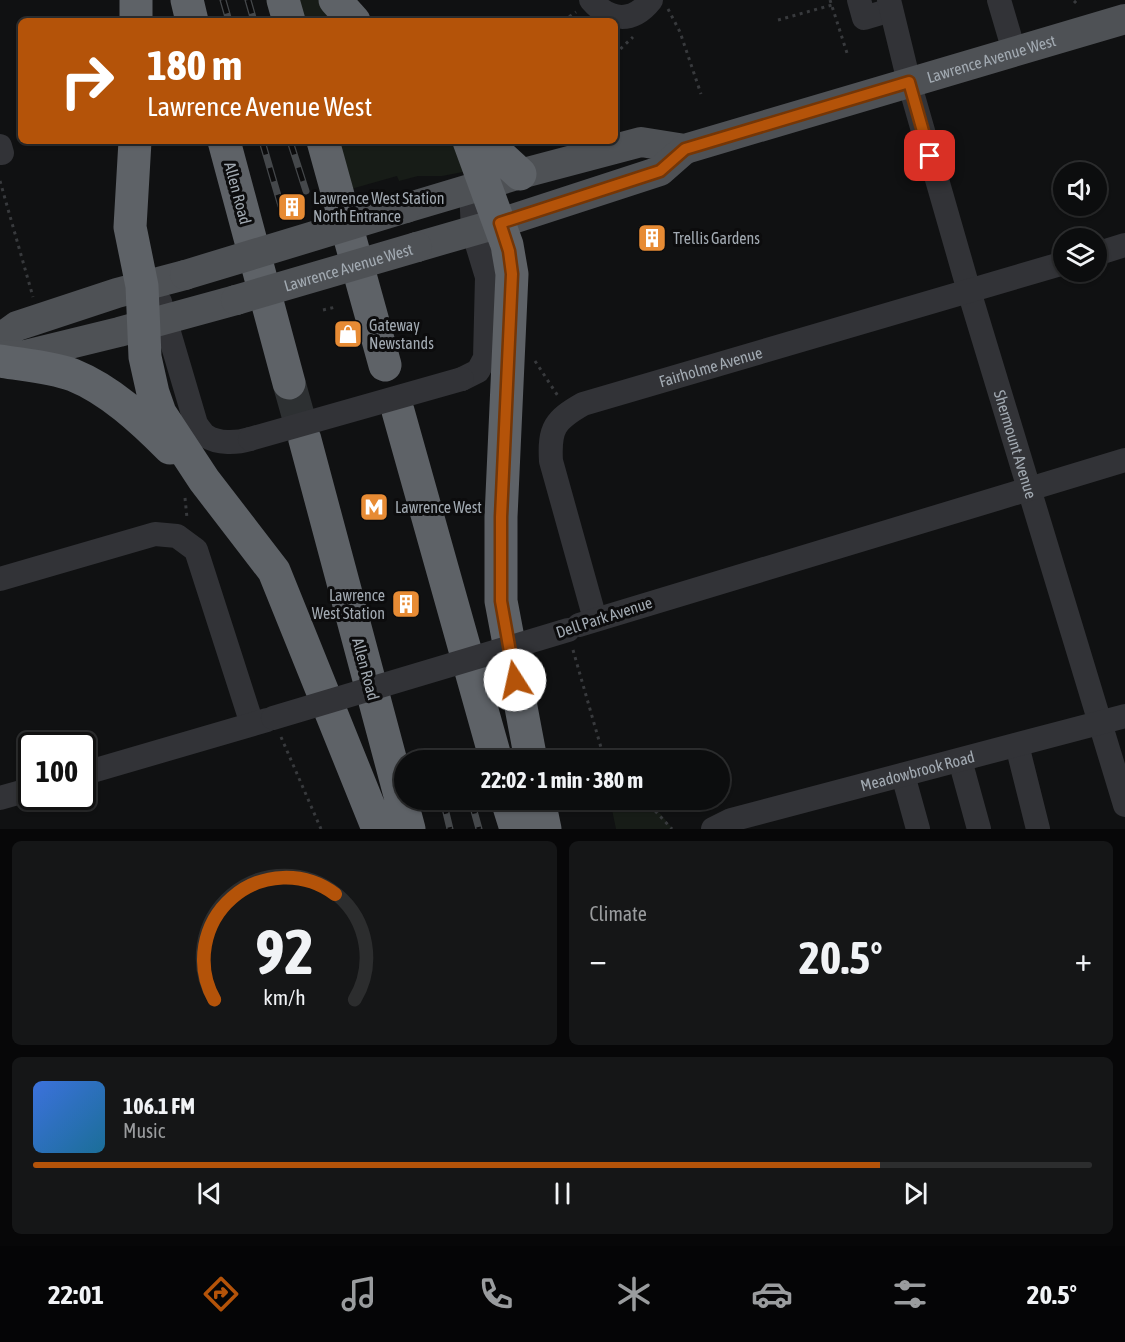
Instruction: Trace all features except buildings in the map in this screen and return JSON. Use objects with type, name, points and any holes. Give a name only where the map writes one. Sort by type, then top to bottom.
[{"type":"highway","points":[[135,0],[136,18]]},
{"type":"highway","points":[[187,0],[191,18]]},
{"type":"highway","points":[[283,0],[288,18]]},
{"type":"highway","points":[[335,0],[351,18]]},
{"type":"highway","points":[[135,144],[130,226],[142,286],[155,322],[145,357],[160,412],[204,480],[274,571],[378,829]]},
{"type":"highway","name":"Allen Road","points":[[225,144],[289,383]]},
{"type":"highway","points":[[324,144],[385,365]]},
{"type":"highway","points":[[470,144],[487,227],[509,251],[512,274],[501,517],[501,601],[529,750]]},
{"type":"highway","points":[[487,144],[520,174]]},
{"type":"highway","points":[[0,361],[73,375],[100,389],[144,422],[204,480]]},
{"type":"highway","points":[[398,411],[493,750]]},
{"type":"highway","name":"Allen Road","points":[[305,440],[409,829]]},
{"type":"highway","points":[[510,810],[516,829]]},
{"type":"highway","points":[[541,810],[545,829]]},
{"type":"main road","name":"Lawrence Avenue West","points":[[0,356],[25,355],[155,322],[487,227],[660,171],[685,149],[1125,19]]},
{"type":"main road","name":"Lawrence Avenue West","points":[[0,338],[17,326],[142,286],[520,174],[641,142],[685,149]]},
{"type":"street","points":[[859,0],[864,18],[890,5]]},
{"type":"street","points":[[999,0],[1014,51]]},
{"type":"street","points":[[586,4],[598,8],[611,17],[633,16],[658,2]]},
{"type":"street","name":"Shermount Avenue","points":[[890,5],[909,82],[969,291],[1125,805]]},
{"type":"street","points":[[0,146],[2,153],[0,153]]},
{"type":"street","points":[[155,322],[196,424],[207,437],[244,441],[462,379],[478,370],[484,358],[487,227]]},
{"type":"street","points":[[1107,251],[1125,245]]},
{"type":"street","name":"Fairholme Avenue","points":[[595,619],[551,461],[549,442],[555,426],[569,412],[583,404],[1053,266]]},
{"type":"street","name":"Dell Park Avenue","points":[[96,770],[268,726],[568,630],[595,619],[1125,460]]},
{"type":"street","points":[[0,579],[155,534],[177,536],[196,550],[268,726]]},
{"type":"street","name":"Meadowbrook Road","points":[[713,829],[731,820],[1125,716]]},
{"type":"street","points":[[1017,745],[1038,829]]},
{"type":"street","points":[[960,760],[979,829]]},
{"type":"street","points":[[903,775],[918,829]]},
{"type":"street","points":[[0,798],[18,793]]},
{"type":"path","points":[[830,0],[847,53]]},
{"type":"path","points":[[658,2],[680,32],[701,94]]},
{"type":"path","points":[[567,18],[586,4]]},
{"type":"path","points":[[778,20],[832,5]]},
{"type":"path","points":[[0,181],[34,299]]},
{"type":"path","points":[[323,310],[336,307]]},
{"type":"path","points":[[535,361],[569,412]]},
{"type":"path","points":[[568,630],[602,750]]},
{"type":"path","points":[[268,726],[321,829]]},
{"type":"path","points":[[654,810],[672,829]]},
{"type":"shaded area","points":[[297,0],[323,0],[334,18],[302,18]]},
{"type":"shaded area","points":[[339,144],[454,144],[463,172],[442,176],[418,176],[399,181],[397,176],[351,189]]},
{"type":"shaded area","points":[[612,810],[657,810],[673,829],[616,829]]},
{"type":"tunnel","points":[[289,383],[305,440]]},
{"type":"railway","points":[[223,0],[228,18]]},
{"type":"railway","points":[[248,0],[253,18]]},
{"type":"railway","points":[[263,144],[281,206]]},
{"type":"railway","points":[[291,144],[306,191]]},
{"type":"railway","points":[[445,810],[450,829]]},
{"type":"railway","points":[[474,810],[479,829]]},
{"type":"place","name":"Lawrence West Station North Entrance","points":[[292,207]]},
{"type":"place","name":"Trellis Gardens","points":[[652,238]]},
{"type":"place","name":"Gateway Newstands","points":[[348,334]]},
{"type":"place","name":"Lawrence West","points":[[374,507]]},
{"type":"place","name":"Lawrence West Station","points":[[406,604]]},
{"type":"route","points":[[515,680],[501,601],[501,517],[512,274],[509,251],[500,223],[660,171],[685,149],[909,82],[930,156]]}]
